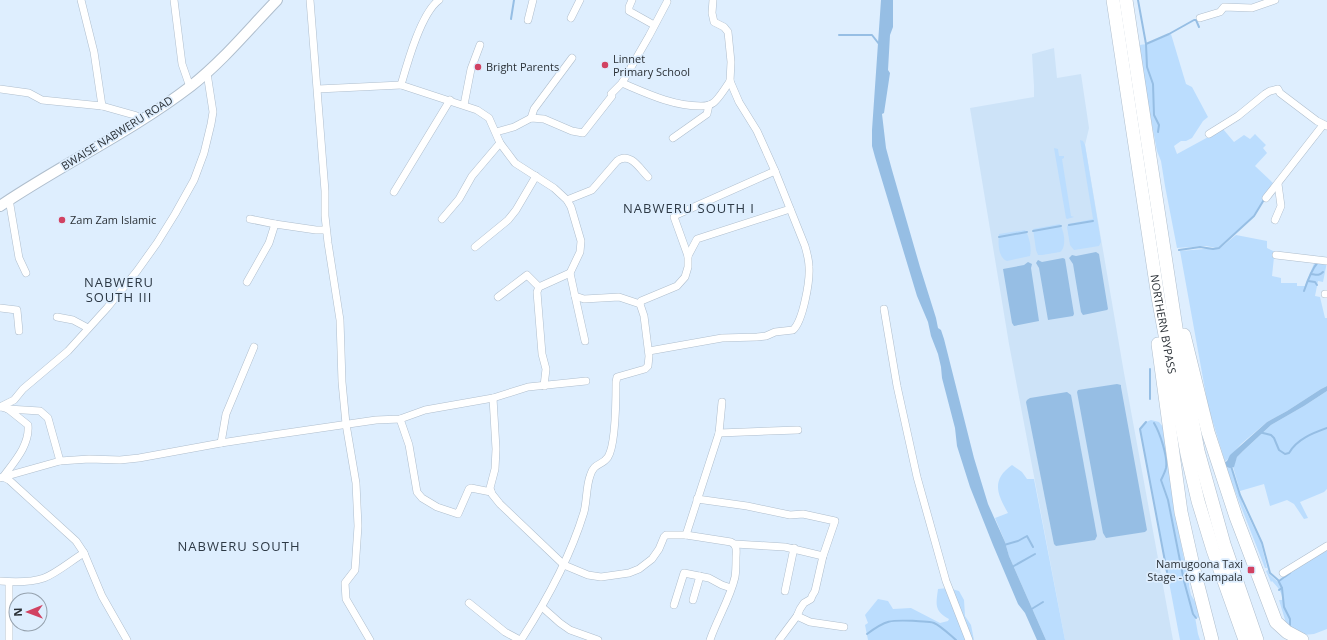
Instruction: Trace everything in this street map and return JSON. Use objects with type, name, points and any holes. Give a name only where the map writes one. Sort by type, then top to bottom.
[{"type":"highway","name":"NORTHERN BYPASS","points":[[1113,0],[1158,297],[1187,454],[1198,501],[1213,550],[1245,640]]},
{"type":"highway","name":"NORTHERN BYPASS","points":[[1126,0],[1187,392],[1198,450],[1224,544],[1257,640]]},
{"type":"highway","points":[[1158,297],[1157,342],[1181,512],[1212,640]]},
{"type":"highway","points":[[1172,297],[1189,353],[1208,432],[1236,518],[1276,622],[1287,632],[1302,640]]},
{"type":"main road","name":"BWAISE NABWERU ROAD","points":[[0,206],[9,199],[144,119],[190,86],[207,73],[277,0]]},
{"type":"street","points":[[81,0],[94,52],[102,106]]},
{"type":"street","points":[[174,0],[182,64],[190,86]]},
{"type":"street","points":[[310,0],[318,89],[325,191],[326,230],[340,320],[342,382],[346,424],[356,483],[358,526],[355,570],[345,583],[346,599],[370,640]]},
{"type":"street","points":[[401,85],[409,56],[424,20],[431,7],[439,0]]},
{"type":"street","points":[[528,20],[533,0]]},
{"type":"street","points":[[571,18],[580,0]]},
{"type":"street","points":[[632,0],[629,11],[654,25]]},
{"type":"street","points":[[649,351],[722,338],[757,337],[766,336],[775,332],[789,331],[795,328],[805,301],[809,258],[775,171],[757,131],[739,102],[730,81],[731,62],[728,32],[724,27],[714,22],[712,13],[713,0]]},
{"type":"street","points":[[1200,18],[1220,12],[1224,7],[1252,8],[1275,0]]},
{"type":"street","points":[[496,132],[514,127],[531,118],[544,119],[572,131],[583,133],[612,96],[611,94],[622,82],[640,53],[667,2]]},
{"type":"street","points":[[464,105],[471,68],[480,45]]},
{"type":"street","points":[[531,118],[534,109],[572,58]]},
{"type":"street","points":[[0,407],[14,400],[24,389],[68,351],[112,302],[153,248],[184,199],[194,180],[204,153],[212,124],[213,112],[207,73]]},
{"type":"street","points":[[622,82],[654,96],[681,105],[709,105],[715,101],[730,81]]},
{"type":"street","points":[[318,89],[401,85],[464,105],[477,110],[489,118],[500,143],[515,163],[536,176],[567,200],[571,207],[581,241],[580,252],[570,273],[585,341]]},
{"type":"street","points":[[0,89],[29,94],[42,100],[102,106],[144,119]]},
{"type":"street","points":[[1209,134],[1238,116],[1270,91],[1278,89],[1280,93],[1325,126],[1266,198]]},
{"type":"street","points":[[394,192],[450,100]]},
{"type":"street","points":[[673,138],[707,114],[709,105]]},
{"type":"street","points":[[442,219],[459,199],[472,176],[500,143]]},
{"type":"street","points":[[567,200],[592,190],[617,161],[622,158],[636,162],[648,177]]},
{"type":"street","points":[[688,256],[674,219],[676,215],[775,171]]},
{"type":"street","points":[[475,247],[508,220],[516,210],[536,176]]},
{"type":"street","points":[[1275,220],[1281,206],[1278,184]]},
{"type":"street","points":[[9,199],[19,258],[26,273]]},
{"type":"street","points":[[640,304],[641,301],[680,284],[685,278],[688,256],[698,240],[790,209]]},
{"type":"street","points":[[250,219],[316,230],[326,230]]},
{"type":"street","points":[[247,282],[269,243],[275,224]]},
{"type":"street","points":[[1276,255],[1327,261]]},
{"type":"street","points":[[544,386],[546,369],[542,354],[537,292],[539,286],[570,273]]},
{"type":"street","points":[[498,297],[527,275],[539,286]]},
{"type":"street","points":[[575,296],[584,299],[619,296],[640,304]]},
{"type":"street","points":[[469,603],[505,632],[520,640],[542,607],[564,565],[584,512],[589,478],[592,469],[608,457],[611,450],[615,417],[617,377],[645,369],[648,366],[649,351],[644,316],[640,304]]},
{"type":"street","points":[[0,308],[17,310],[19,331]]},
{"type":"street","points":[[884,309],[896,386],[917,477],[946,581],[969,640]]},
{"type":"street","points":[[57,317],[73,320],[88,328]]},
{"type":"street","points":[[221,443],[226,414],[254,347]]},
{"type":"street","points":[[2,478],[60,461],[89,459],[120,460],[139,458],[221,443],[346,424],[376,420],[400,419],[425,410],[493,398],[528,387],[586,381]]},
{"type":"street","points":[[493,398],[496,449],[495,469],[490,488],[491,492],[500,504],[564,565],[588,576],[601,577],[629,573],[639,569],[652,559],[666,535],[686,535],[731,542],[735,544],[785,546],[823,556]]},
{"type":"street","points":[[686,535],[719,433],[722,402]]},
{"type":"street","points":[[0,407],[40,411],[48,418],[60,461]]},
{"type":"street","points":[[2,478],[24,447],[29,432],[28,425],[8,409]]},
{"type":"street","points":[[400,419],[409,446],[417,492],[422,498],[437,507],[458,514],[471,488],[491,492]]},
{"type":"street","points":[[719,433],[798,430]]},
{"type":"street","points":[[2,478],[9,480],[70,535],[84,553],[102,596],[127,640]]},
{"type":"street","points":[[697,499],[747,506],[790,515],[803,514],[835,521],[823,556],[815,591],[811,599],[804,602],[797,616],[779,640]]},
{"type":"street","points":[[710,640],[735,577],[737,549],[735,544]]},
{"type":"street","points":[[1283,573],[1327,546]]},
{"type":"street","points":[[786,591],[794,548]]},
{"type":"street","points":[[0,581],[9,582],[43,578],[52,574],[84,553]]},
{"type":"street","points":[[674,605],[684,573],[709,578],[731,588]]},
{"type":"street","points":[[693,600],[700,576]]},
{"type":"street","points":[[9,582],[9,640]]},
{"type":"street","points":[[542,607],[570,630],[598,640]]},
{"type":"street","points":[[797,616],[810,622],[844,627]]},
{"type":"shaded area","points":[[881,0],[893,0],[893,27],[890,35],[888,70],[890,73],[884,113],[882,114],[886,148],[938,328],[941,330],[944,339],[974,458],[988,504],[1046,640],[1037,640],[1025,613],[1018,604],[970,487],[957,446],[955,428],[942,378],[938,354],[931,336],[928,322],[917,296],[872,146]]},
{"type":"shaded area","points":[[1171,34],[1186,84],[1192,87],[1208,117],[1203,121],[1192,138],[1186,141],[1181,141],[1174,146],[1177,154],[1223,129],[1234,142],[1244,135],[1250,139],[1255,134],[1266,145],[1263,148],[1267,153],[1255,166],[1274,184],[1253,216],[1219,247],[1216,248],[1206,246],[1177,248],[1161,161],[1157,151],[1148,104],[1139,45],[1147,44]]},
{"type":"shaded area","points":[[1054,48],[1057,78],[1081,74],[1089,128],[1085,145],[1124,373],[1173,640],[1065,640],[1009,344],[970,108],[1034,97],[1032,54]]},
{"type":"shaded area","points":[[1080,140],[1083,141],[1085,145],[1101,242],[1099,246],[1074,250],[1070,245],[1067,227],[1068,224],[1093,219]]},
{"type":"shaded area","points":[[1054,148],[1058,149],[1059,156],[1064,156],[1062,159],[1071,216],[1074,217],[1067,219],[1066,218]]},
{"type":"shaded area","points":[[1060,224],[1064,239],[1064,246],[1062,250],[1060,252],[1038,255],[1033,229]]},
{"type":"shaded area","points":[[1025,230],[1030,242],[1030,256],[1007,261],[1000,254],[999,234]]},
{"type":"shaded area","points":[[1236,235],[1267,241],[1267,248],[1277,253],[1274,257],[1272,276],[1281,278],[1281,283],[1297,283],[1297,286],[1305,286],[1315,261],[1327,262],[1323,282],[1318,281],[1315,296],[1320,297],[1325,318],[1327,318],[1327,386],[1267,422],[1241,444],[1225,462],[1208,406],[1180,251],[1219,249]]},
{"type":"shaded area","points":[[1096,252],[1099,254],[1108,309],[1083,315],[1081,312],[1073,264],[1069,258],[1072,255],[1076,256]]},
{"type":"shaded area","points":[[1063,258],[1065,259],[1074,314],[1073,316],[1048,320],[1039,268],[1036,263],[1038,260],[1042,262]]},
{"type":"shaded area","points":[[1028,262],[1032,264],[1031,268],[1039,321],[1014,326],[1012,323],[1003,269],[1024,265]]},
{"type":"shaded area","points":[[1117,384],[1121,385],[1147,530],[1145,532],[1106,538],[1103,533],[1077,392],[1078,390]]},
{"type":"shaded area","points":[[1327,386],[1327,391],[1271,425],[1237,457],[1234,467],[1225,467],[1224,463],[1230,455],[1267,422]]},
{"type":"shaded area","points":[[1327,391],[1327,489],[1324,492],[1300,502],[1308,518],[1304,519],[1294,504],[1287,500],[1270,506],[1264,484],[1240,491],[1233,467],[1237,457],[1271,425]]},
{"type":"shaded area","points":[[1067,392],[1071,395],[1097,536],[1095,540],[1056,546],[1054,544],[1026,402],[1030,398]]},
{"type":"shaded area","points":[[1151,420],[1159,422],[1163,427],[1179,534],[1184,559],[1189,570],[1189,586],[1191,595],[1196,603],[1202,626],[1199,618],[1195,617],[1200,640],[1180,640],[1140,429],[1146,422]]},
{"type":"shaded area","points":[[1012,465],[1022,472],[1027,479],[1034,479],[1065,640],[1046,640],[1009,556],[995,518],[1008,513],[1001,500],[998,488],[1001,476]]},
{"type":"shaded area","points":[[1226,468],[1231,468],[1243,505],[1261,543],[1267,568],[1265,568]]},
{"type":"shaded area","points":[[1327,547],[1327,629],[1314,634],[1303,635],[1297,633],[1286,623],[1279,600],[1282,600],[1282,594],[1276,585],[1272,581],[1271,582],[1266,571],[1268,570],[1269,574],[1278,582],[1285,578],[1284,574]]},
{"type":"shaded area","points":[[948,588],[959,591],[964,600],[965,616],[971,625],[974,640],[868,640],[865,625],[868,623],[865,615],[878,599],[888,601],[893,609],[911,608],[940,623],[948,621],[949,619],[938,610],[938,589]]},
{"type":"waterway","points":[[511,19],[514,0]]},
{"type":"waterway","points":[[1138,0],[1146,44],[1147,67],[1153,84],[1154,115],[1159,125],[1158,132]]},
{"type":"waterway","points":[[1146,44],[1169,34],[1194,20],[1196,20],[1199,27]]},
{"type":"waterway","points":[[839,35],[872,35],[879,44]]},
{"type":"waterway","points":[[1179,250],[1200,247],[1213,249],[1219,248],[1254,216],[1265,198]]},
{"type":"waterway","points":[[1069,225],[1093,221]]},
{"type":"waterway","points":[[1033,231],[1061,226]]},
{"type":"waterway","points":[[999,237],[1027,232]]},
{"type":"waterway","points":[[1304,291],[1318,262]]},
{"type":"waterway","points":[[1311,274],[1318,275],[1323,272]]},
{"type":"waterway","points":[[1308,281],[1315,282],[1317,285]]},
{"type":"waterway","points":[[1150,369],[1150,399]]},
{"type":"waterway","points":[[1146,422],[1140,429],[1167,572]]},
{"type":"waterway","points":[[1154,423],[1159,433],[1166,458],[1166,468],[1161,480],[1168,500],[1184,581],[1193,614],[1196,618]]},
{"type":"waterway","points":[[1259,432],[1271,435],[1274,438],[1279,450],[1285,454],[1289,453],[1301,440],[1327,428]]},
{"type":"waterway","points":[[1231,466],[1240,495],[1262,543],[1270,573],[1278,580],[1282,588],[1279,590]]},
{"type":"waterway","points":[[1004,545],[1018,541],[1027,536],[1033,547]]},
{"type":"waterway","points":[[1012,567],[1035,554]]},
{"type":"waterway","points":[[1279,581],[1290,573]]},
{"type":"waterway","points":[[1282,588],[1284,607],[1290,619],[1290,625]]},
{"type":"waterway","points":[[1030,610],[1043,602]]},
{"type":"waterway","points":[[867,634],[885,623],[901,620],[937,624],[956,640]]},
{"type":"place","name":"Linnet Primary School","points":[[605,65]]},
{"type":"place","name":"Bright Parents","points":[[478,67]]},
{"type":"place","name":"Zam Zam Islamic","points":[[62,220]]},
{"type":"place","name":"Namugoona Taxi Stage - to Kampala","points":[[1251,570]]},
{"type":"district","name":"NABWERU SOUTH I","points":[[689,208]]},
{"type":"district","name":"NABWERU SOUTH III","points":[[119,290]]},
{"type":"district","name":"NABWERU SOUTH","points":[[239,546]]}]
